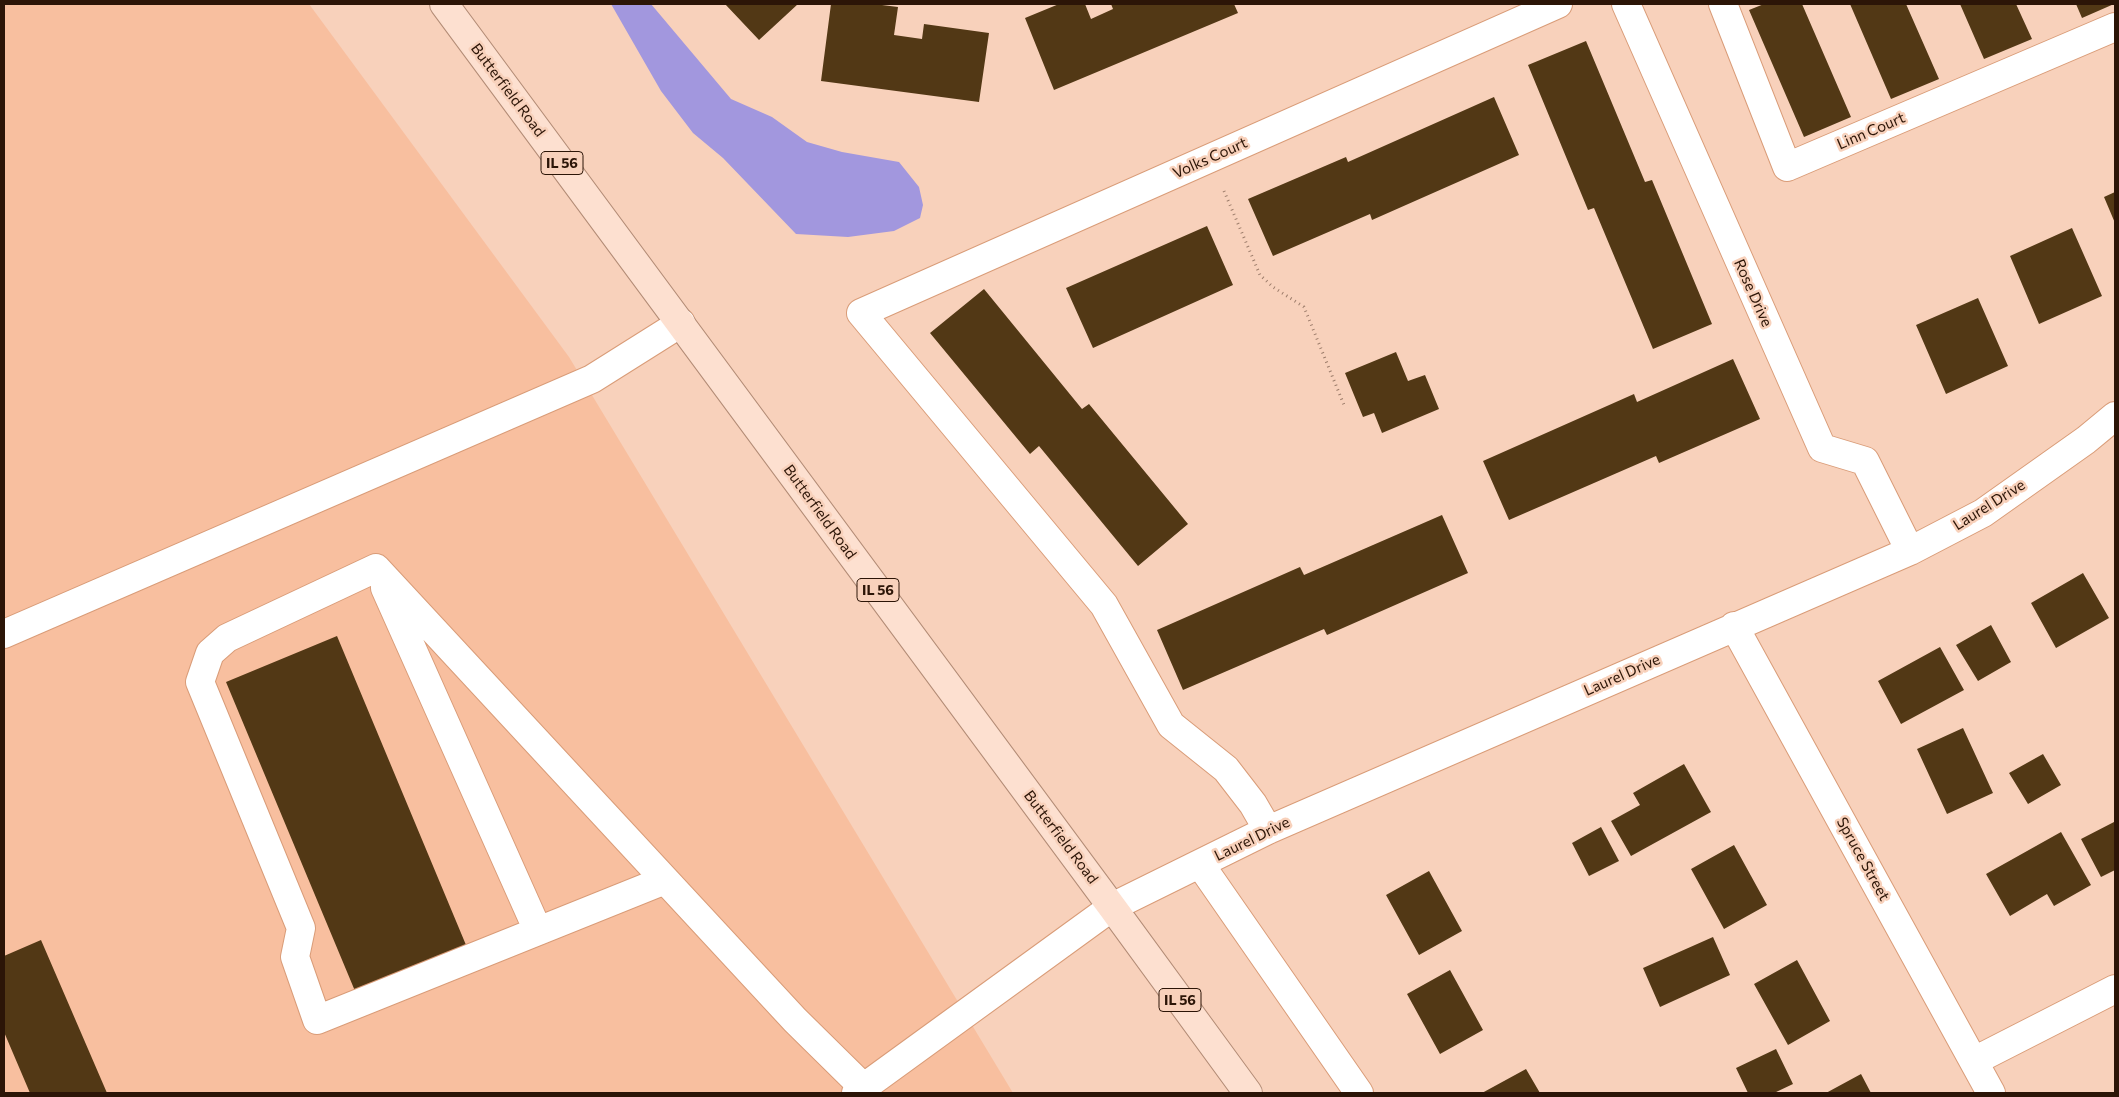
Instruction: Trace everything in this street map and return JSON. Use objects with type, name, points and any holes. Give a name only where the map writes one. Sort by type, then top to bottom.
[{"type":"main road","name":"Butterfield Road","points":[[444,4],[1248,1093]]},
{"type":"street","name":"Volks Court","points":[[1268,830],[1253,804],[1226,769],[1171,726],[1104,605],[861,313],[1558,4]]},
{"type":"street","name":"Rose Drive","points":[[1626,4],[1822,448],[1865,461],[1910,550]]},
{"type":"street","name":"Linn Court","points":[[1723,4],[1787,167],[2115,28]]},
{"type":"street","points":[[4,634],[592,379],[681,323]]},
{"type":"street","name":"Laurel Drive","points":[[859,1090],[1112,907],[1268,830],[1910,550],[1983,512],[2086,440],[2115,416]]},
{"type":"street","points":[[376,568],[227,638],[210,653],[200,682],[301,928],[295,957],[317,1020],[665,880]]},
{"type":"street","points":[[376,568],[859,1090]]},
{"type":"street","points":[[376,568],[538,931]]},
{"type":"street","name":"Spruce Street","points":[[1734,626],[1991,1093]]},
{"type":"street","points":[[1200,864],[1359,1093]]},
{"type":"street","points":[[1974,1061],[2115,989]]},
{"type":"path","points":[[1224,191],[1260,275],[1272,287],[1304,307],[1344,405]]},
{"type":"shaded area","points":[[4,4],[309,4],[569,357],[1013,1093],[4,1093]]},
{"type":"shaded area","points":[[611,4],[651,4],[731,99],[772,117],[807,142],[842,152],[899,162],[919,187],[923,205],[920,218],[894,231],[848,237],[796,234],[723,158],[693,133],[661,91]]},
{"type":"building","points":[[725,4],[798,4],[759,40]]},
{"type":"building","points":[[831,4],[874,4],[898,7],[894,35],[922,39],[924,24],[989,33],[979,102],[821,81]]},
{"type":"building","points":[[1059,4],[1085,4],[1091,19],[1113,9],[1111,4],[1234,4],[1238,13],[1054,90],[1025,18]]},
{"type":"building","points":[[1764,4],[1802,4],[1851,117],[1804,137],[1749,10]]},
{"type":"building","points":[[1850,4],[1906,4],[1939,79],[1891,99]]},
{"type":"building","points":[[1960,4],[2016,4],[2032,39],[1984,59]]},
{"type":"building","points":[[2076,4],[2114,4],[2082,18]]},
{"type":"building","points":[[1586,41],[1645,182],[1652,180],[1712,324],[1653,349],[1594,208],[1588,210],[1528,65]]},
{"type":"building","points":[[1494,97],[1519,155],[1372,220],[1370,214],[1273,256],[1248,199],[1346,157],[1348,162]]},
{"type":"building","points":[[2115,192],[2115,223],[2104,197]]},
{"type":"building","points":[[1207,226],[1233,285],[1093,348],[1066,288]]},
{"type":"building","points":[[2072,228],[2102,296],[2039,324],[2010,256]]},
{"type":"building","points":[[984,289],[1082,409],[1089,404],[1188,524],[1138,566],[1039,446],[1030,454],[930,333]]},
{"type":"building","points":[[1978,298],[2008,366],[1946,394],[1916,325]]},
{"type":"building","points":[[1396,352],[1408,381],[1425,375],[1439,409],[1382,433],[1374,413],[1363,417],[1345,373]]},
{"type":"building","points":[[1733,359],[1760,419],[1659,463],[1656,456],[1509,520],[1483,461],[1634,394],[1637,402]]},
{"type":"building","points":[[1442,515],[1468,573],[1327,635],[1324,629],[1183,690],[1157,630],[1300,567],[1304,575]]},
{"type":"building","points":[[2083,573],[2109,618],[2056,648],[2031,603]]},
{"type":"building","points":[[1991,625],[2011,662],[1978,681],[1956,645]]},
{"type":"building","points":[[337,636],[466,945],[355,991],[226,682]]},
{"type":"building","points":[[1940,647],[1964,690],[1901,724],[1878,681]]},
{"type":"building","points":[[1963,728],[1993,793],[1947,814],[1917,749]]},
{"type":"building","points":[[2043,754],[2061,785],[2028,804],[2009,773]]},
{"type":"building","points":[[1684,764],[1711,812],[1631,856],[1611,821],[1640,805],[1633,793]]},
{"type":"building","points":[[2114,822],[2115,870],[2101,877],[2081,839]]},
{"type":"building","points":[[1601,827],[1619,861],[1589,876],[1572,843]]},
{"type":"building","points":[[2061,832],[2091,885],[2054,906],[2047,894],[2010,916],[1986,874]]},
{"type":"building","points":[[1734,845],[1767,905],[1724,929],[1691,869]]},
{"type":"building","points":[[1429,871],[1462,931],[1419,955],[1386,895]]},
{"type":"building","points":[[1713,937],[1730,975],[1660,1007],[1643,968]]},
{"type":"building","points":[[41,940],[107,1093],[30,1093],[4,1032],[4,956]]},
{"type":"building","points":[[1797,960],[1830,1021],[1788,1045],[1754,984]]},
{"type":"building","points":[[1450,970],[1483,1030],[1440,1054],[1407,994]]},
{"type":"building","points":[[1776,1049],[1793,1084],[1774,1093],[1748,1093],[1736,1068]]},
{"type":"building","points":[[1526,1069],[1540,1093],[1482,1093]]},
{"type":"building","points":[[1861,1074],[1871,1093],[1826,1093]]}]
